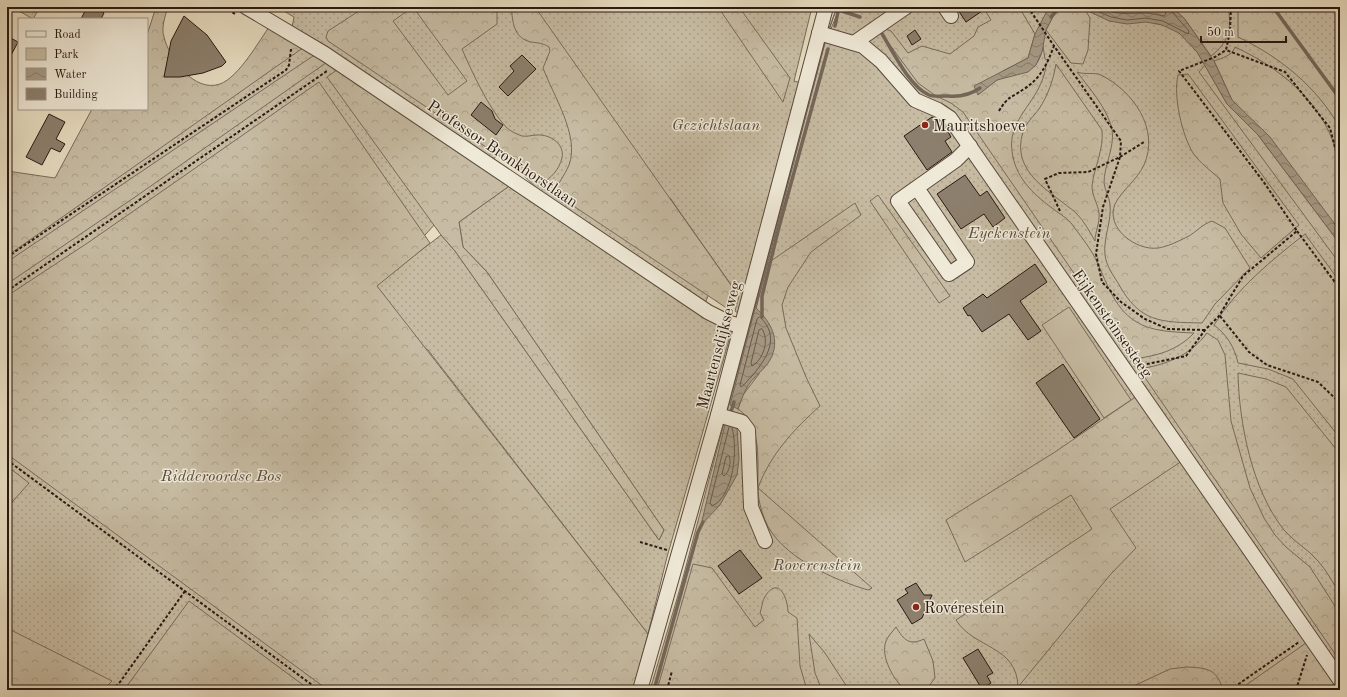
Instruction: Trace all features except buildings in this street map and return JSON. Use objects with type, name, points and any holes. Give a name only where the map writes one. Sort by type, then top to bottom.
[{"type":"street","name":"Professor Bronkhorstlaan","points":[[246,7],[337,62],[708,312],[730,323],[740,326]]},
{"type":"street","name":"Maartensdijkseweg","points":[[640,690],[718,415],[740,326],[826,7]]},
{"type":"street","points":[[854,43],[906,7]]},
{"type":"street","name":"Eijkensteinsesteeg","points":[[819,33],[863,46],[881,61],[915,100],[938,110],[950,118],[1340,680]]},
{"type":"street","points":[[917,188],[967,262],[949,274],[898,201],[956,160],[970,146]]},
{"type":"street","points":[[718,415],[742,422],[748,430],[751,507],[765,541]]},
{"type":"path","points":[[1028,7],[1038,25],[1121,141],[1120,157],[1102,207],[1096,254],[1102,282],[1121,302],[1145,318],[1168,329],[1205,330]]},
{"type":"path","points":[[1231,7],[1230,31],[1226,50],[1215,57],[1179,71],[1263,181],[1297,231],[1340,289]]},
{"type":"path","points":[[7,257],[286,70],[291,56],[290,34]]},
{"type":"path","points":[[999,112],[1006,100],[1025,89],[1046,69],[1054,46]]},
{"type":"path","points":[[1226,50],[1285,72],[1330,128],[1340,167]]},
{"type":"path","points":[[7,290],[337,62]]},
{"type":"path","points":[[1060,211],[1045,180],[1059,173],[1070,174],[1088,172],[1120,157],[1144,142]]},
{"type":"path","points":[[1124,369],[1186,356],[1205,330],[1220,316],[1243,276],[1297,231]]},
{"type":"path","points":[[1220,316],[1248,352],[1267,365],[1318,382],[1340,403]]},
{"type":"path","points":[[1340,438],[1336,465],[1340,472]]},
{"type":"path","points":[[7,460],[319,690]]},
{"type":"path","points":[[640,542],[669,550]]},
{"type":"path","points":[[112,690],[120,682],[184,591]]},
{"type":"path","points":[[1230,690],[1303,639]]},
{"type":"path","points":[[1296,690],[1307,653]]},
{"type":"path","points":[[667,690],[672,672]]},
{"type":"green space","points":[[12,7],[40,7],[34,18]]},
{"type":"green space","points":[[156,7],[168,7],[163,33],[171,54],[184,72],[192,79],[210,85],[220,84],[234,74],[248,58],[271,24],[307,45],[7,256],[7,171],[55,178],[91,110],[148,110],[148,32]]},
{"type":"green space","name":"Ridderoordse Bos","points":[[277,7],[812,7],[794,81],[809,85],[748,320],[735,311],[739,296],[670,198],[718,272],[701,313],[731,333],[667,557],[648,634],[428,350],[359,308],[650,644],[634,690],[7,690],[7,242],[289,43],[294,17]],"holes":[[[500,152],[575,226],[512,184],[459,222],[463,247],[487,272],[664,530],[659,540],[455,251],[441,235],[388,276]]]},
{"type":"green space","points":[[365,7],[413,7],[497,7],[497,24],[462,49],[487,100],[509,130],[522,136],[547,136],[559,144],[562,158],[554,173],[541,184],[328,41],[326,37],[328,31]],"holes":[[[413,7],[467,81],[448,95],[393,21]]]},
{"type":"green space","points":[[511,7],[535,7],[733,288],[728,309],[554,193],[569,165],[571,141],[564,116],[543,68],[550,51],[549,47],[525,40],[517,33],[512,18]]},
{"type":"green space","points":[[718,7],[739,7],[790,78],[783,102]]},
{"type":"green space","name":"Eyckenstein","points":[[840,7],[1340,7],[1340,690],[650,690],[681,585],[825,43]]},
{"type":"green space","points":[[983,7],[1019,7],[1035,34],[1028,58],[1003,71],[978,94],[999,79],[1032,67],[1037,63],[1041,56],[1043,46],[1045,59],[1048,60],[1037,92],[1021,116],[1013,132],[1012,151],[1021,177],[1031,190],[1071,223],[1093,254],[1116,301],[1127,315],[1141,325],[1148,327],[1171,332],[1194,333],[1181,344],[1166,352],[1133,359],[963,112],[918,83],[876,26],[891,31],[908,53],[922,46],[950,54],[974,36],[978,27],[991,20]]},
{"type":"green space","points":[[1058,7],[1080,7],[1085,10],[1090,18],[1088,50],[1083,64],[1071,63],[1046,30]]},
{"type":"green space","points":[[1170,7],[1228,7],[1230,22],[1228,34],[1222,46],[1211,56],[1184,18]]},
{"type":"green space","points":[[1238,7],[1274,7],[1340,101],[1340,128],[1331,113],[1309,86],[1283,64],[1238,37]]},
{"type":"green space","points":[[1235,47],[1273,68],[1290,82],[1305,96],[1329,131],[1336,151],[1340,173],[1340,231],[1232,100],[1214,61],[1232,53]]},
{"type":"green space","points":[[316,54],[330,60],[138,195],[7,284],[7,262]]},
{"type":"green space","points":[[1056,64],[1102,130],[1102,145],[1092,186],[1099,213],[1095,241],[1079,216],[1036,180],[1022,159],[1021,146],[1023,132],[1048,93]]},
{"type":"green space","points":[[1205,65],[1227,104],[1258,135],[1340,244],[1340,264],[1199,72]]},
{"type":"green space","points":[[341,67],[512,184],[459,222],[463,247],[487,272],[664,530],[659,540],[455,251],[441,235],[327,77]]},
{"type":"green space","points":[[1077,72],[1098,74],[1113,82],[1133,101],[1146,125],[1149,138],[1148,151],[1144,165],[1138,175],[1118,199],[1113,213],[1114,221],[1124,236],[1141,246],[1158,248],[1170,245],[1189,236],[1212,221],[1225,228],[1250,268],[1215,304],[1202,323],[1174,322],[1152,318],[1143,313],[1134,306],[1126,296],[1110,270],[1106,259],[1105,249],[1110,217],[1110,204],[1104,183],[1104,176],[1111,150],[1113,136],[1112,129],[1110,121],[1102,106]]},
{"type":"green space","points":[[1188,74],[1299,225],[1261,258],[1241,234],[1223,203],[1220,179],[1196,157],[1185,136],[1178,104],[1177,84],[1178,75]]},
{"type":"green space","name":"Ridderoordse Bos","points":[[319,82],[430,243],[377,286],[648,634],[633,690],[328,690],[7,454],[7,296],[89,242]]},
{"type":"green space","points":[[878,195],[950,296],[939,303],[870,201]]},
{"type":"green space","points":[[855,203],[861,215],[811,252],[788,287],[782,305],[786,328],[806,377],[820,406],[792,433],[784,443],[769,464],[758,488],[758,456],[755,435],[752,425],[746,416],[738,409],[743,395],[759,374],[756,308],[768,263]]},
{"type":"green space","points":[[1305,234],[1340,282],[1340,438],[1293,379],[1268,369],[1238,363],[1229,341],[1214,325],[1233,299],[1256,275]]},
{"type":"green space","points":[[1069,307],[1131,400],[1104,418],[1042,325]]},
{"type":"green space","points":[[1207,333],[1218,340],[1225,355],[1231,421],[1250,488],[1264,518],[1275,535],[1286,547],[1310,567],[1340,614],[1340,661],[1139,369],[1159,365],[1177,358],[1201,341]]},
{"type":"green space","points":[[1238,373],[1266,379],[1286,387],[1340,454],[1340,594],[1318,561],[1284,530],[1263,496],[1249,455],[1241,413]]},
{"type":"green space","points":[[1137,396],[1182,461],[1110,509],[1136,548],[1110,575],[1018,687],[1016,673],[1003,655],[973,637],[956,620],[1092,529],[1071,495],[965,562],[946,520],[1055,452]]},
{"type":"green space","points":[[7,466],[29,483],[7,508]]},
{"type":"green space","name":"Roverenstein","points":[[758,488],[872,588],[868,590],[854,586],[824,573],[809,565],[782,545],[772,533],[765,520],[760,504]]},
{"type":"green space","points":[[693,564],[712,568],[755,627],[764,620],[760,613],[766,595],[775,588],[782,592],[788,607],[788,612],[797,618],[800,666],[807,690],[657,690]]},
{"type":"green space","points":[[189,601],[310,690],[124,690]]},
{"type":"green space","points":[[896,627],[904,638],[911,642],[924,639],[933,661],[935,678],[926,690],[905,690],[889,668],[885,654],[886,641]]},
{"type":"green space","points":[[7,628],[112,681],[103,690],[7,690]]},
{"type":"green space","points":[[809,634],[825,653],[849,690],[822,690],[815,673]]},
{"type":"green space","points":[[1306,643],[1338,690],[1239,690]]},
{"type":"green space","points":[[1187,667],[1209,670],[1217,676],[1222,687],[1218,690],[1125,690],[1170,669]]},
{"type":"water","points":[[837,7],[825,42],[756,308],[770,325],[773,332],[775,345],[770,360],[749,384],[738,409],[730,405],[824,42]]},
{"type":"water","points":[[1049,7],[1058,7],[1046,30],[1042,52],[1036,65],[1028,72],[997,80],[978,95],[974,86],[1028,58],[1035,34]]},
{"type":"water","points":[[1080,7],[1170,7],[1184,18],[1214,61],[1232,100],[1270,137],[1340,231],[1340,244],[1258,135],[1227,104],[1197,52],[1179,33],[1162,25],[1146,22],[1127,24],[1109,21]]},
{"type":"water","points":[[726,420],[737,428],[739,459],[737,475],[720,505],[701,525]]},
{"type":"waterway","points":[[835,26],[839,7]]},
{"type":"waterway","points":[[1051,17],[1060,7]]},
{"type":"waterway","points":[[1273,7],[1340,99]]},
{"type":"waterway","points":[[839,10],[860,17]]},
{"type":"waterway","points":[[881,32],[908,76],[915,84],[929,95],[960,96],[980,88]]},
{"type":"waterway","points":[[762,317],[762,296],[779,227],[828,49]]},
{"type":"waterway","points":[[730,415],[734,402]]},
{"type":"waterway","points":[[654,690],[698,532],[703,522]]},
{"type":"place","name":"Mauritshoeve","points":[[925,125]]},
{"type":"place","name":"Rovérestein","points":[[916,607]]},
{"type":"park label","name":"Gezichtslaan","points":[[716,124]]}]
